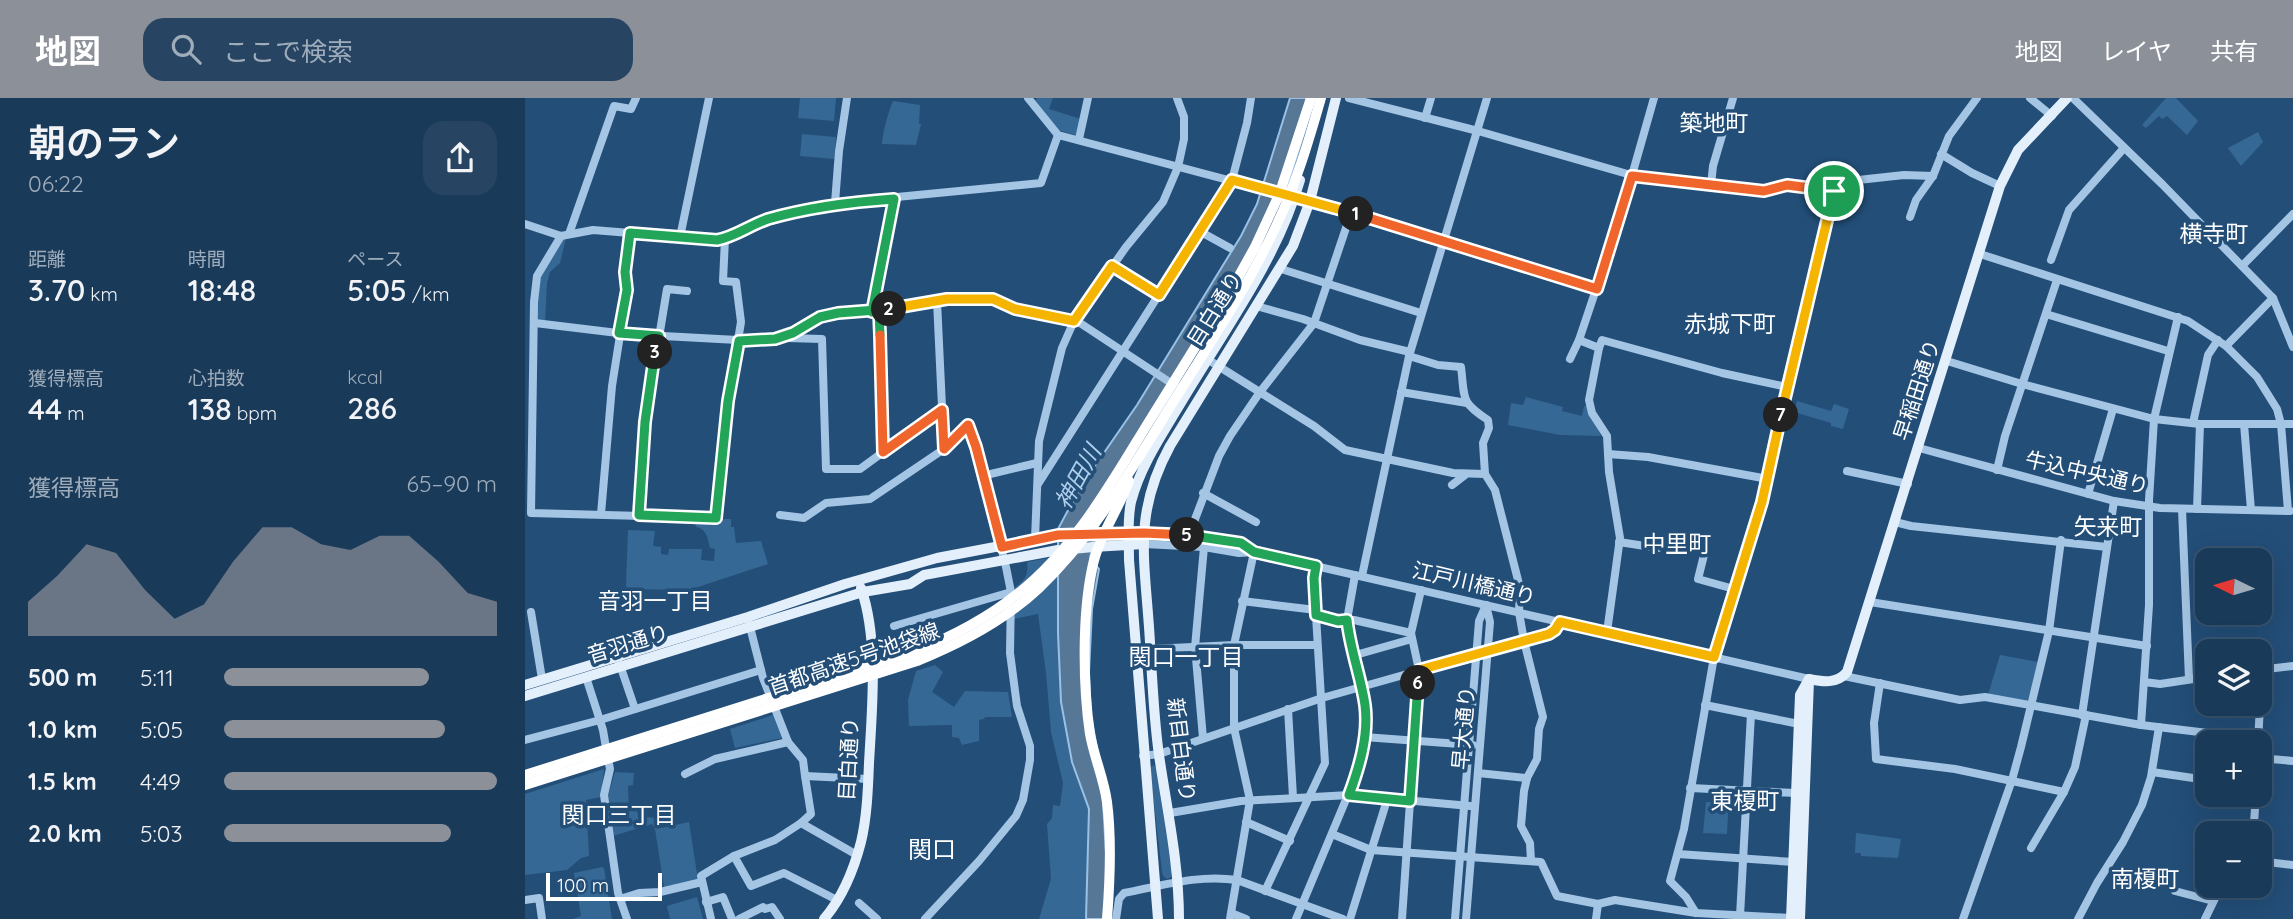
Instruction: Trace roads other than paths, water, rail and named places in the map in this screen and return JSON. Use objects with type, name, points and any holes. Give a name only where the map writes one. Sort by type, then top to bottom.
[{"type":"highway","name":"首都高速5号池袋線","points":[[525,775],[905,655],[971,626],[1016,596],[1046,569],[1083,524],[1235,283],[1279,195],[1311,98]]},
{"type":"highway","name":"首都高速5号池袋線","points":[[525,785],[889,671],[948,649],[1022,604],[1084,538],[1136,462],[1245,285],[1277,224],[1298,172],[1322,98]]},
{"type":"highway","points":[[1107,919],[1109,822],[1107,798],[1090,732],[1086,686],[1086,626],[1089,585],[1095,557],[1136,462]]},
{"type":"main road","name":"目白通り","points":[[1128,539],[1131,502],[1148,457],[1182,390],[1207,359],[1263,268],[1322,98]]},
{"type":"main road","name":"目白通り","points":[[1144,538],[1147,502],[1159,466],[1293,246],[1310,201],[1336,98]]},
{"type":"main road","name":"早稲田通り","points":[[1845,676],[1947,361],[2000,186],[2018,149],[2067,98]]},
{"type":"main road","points":[[859,580],[937,558],[1058,535],[1095,534],[1128,539]]},
{"type":"main road","points":[[863,592],[910,584],[924,575],[940,571],[1144,538]]},
{"type":"main road","name":"新目白通り","points":[[1144,538],[1159,754],[1170,813],[1178,882],[1179,919]]},
{"type":"main road","name":"新目白通り","points":[[1128,539],[1143,756],[1158,919]]},
{"type":"main road","name":"目白通り","points":[[824,919],[843,896],[865,824],[871,712],[871,643],[869,613],[859,580]]},
{"type":"main road","name":"音羽通り","points":[[748,623],[859,580]]},
{"type":"main road","name":"音羽通り","points":[[525,685],[619,662],[863,592]]},
{"type":"main road","name":"音羽通り","points":[[525,696],[586,677],[619,662]]},
{"type":"main road","points":[[1809,679],[1832,681],[1845,676]]},
{"type":"main road","points":[[1794,919],[1800,695],[1809,679]]},
{"type":"main road","points":[[1794,919],[1809,679]]},
{"type":"street","points":[[636,98],[631,109],[614,106],[565,235],[537,276],[534,302],[531,513],[716,518],[728,401],[741,321],[736,282],[723,281],[725,239]]},
{"type":"street","points":[[680,237],[709,98]]},
{"type":"street","points":[[835,203],[847,98]]},
{"type":"street","points":[[1028,98],[1058,135],[1310,201],[1597,289]]},
{"type":"street","points":[[1079,139],[1089,98]]},
{"type":"street","points":[[1035,539],[1039,441],[1060,354],[1074,321],[1112,266],[1163,202],[1178,167],[1184,127],[1177,98]]},
{"type":"street","points":[[1036,487],[1055,453],[1201,232],[1232,180],[1251,98]]},
{"type":"street","points":[[1349,98],[1478,131],[1632,176],[1764,191],[1787,185],[1834,191]]},
{"type":"street","points":[[1426,118],[1431,98]]},
{"type":"street","points":[[1296,919],[1360,766],[1365,706],[1352,656],[1347,620],[1410,354],[1487,98]]},
{"type":"street","points":[[1570,359],[1597,289],[1654,98]]},
{"type":"street","points":[[1711,185],[1713,166],[1733,98]]},
{"type":"street","points":[[2030,98],[2052,116]]},
{"type":"street","points":[[2073,98],[2273,298],[2293,347]]},
{"type":"street","points":[[1910,217],[1916,200],[1933,176],[1949,136],[1975,101]]},
{"type":"street","points":[[525,223],[565,235],[593,230],[725,239],[765,220],[835,203],[1041,183],[1058,135]]},
{"type":"street","points":[[2051,260],[2069,210],[2124,148]]},
{"type":"street","points":[[1941,154],[2000,186]]},
{"type":"street","points":[[1696,913],[1686,897],[1670,881],[1678,853],[1714,657],[1768,479],[1834,191],[1840,182],[1904,175],[1933,176]]},
{"type":"street","points":[[883,452],[876,311],[894,199]]},
{"type":"street","points":[[1189,535],[1219,456],[1260,392],[1314,323],[1352,213]]},
{"type":"street","points":[[2242,266],[2293,215]]},
{"type":"street","points":[[1201,232],[1230,248]]},
{"type":"street","points":[[601,514],[612,386],[627,290],[625,272],[630,233]]},
{"type":"street","points":[[1980,254],[2178,317],[2200,326],[2226,346],[2257,377],[2277,410],[2281,424],[2290,511]]},
{"type":"street","points":[[1112,266],[1159,295]]},
{"type":"street","points":[[1280,269],[1421,313]]},
{"type":"street","points":[[1997,470],[2057,279]]},
{"type":"street","points":[[639,515],[645,422],[667,289],[687,291]]},
{"type":"street","points":[[2226,346],[2273,298]]},
{"type":"street","points":[[535,323],[619,333],[757,341],[793,333],[820,317],[838,313],[876,311],[947,299],[993,299],[1015,309],[1074,321],[1182,390]]},
{"type":"street","points":[[937,301],[944,449]]},
{"type":"street","points":[[1256,306],[1438,365],[1461,366],[1467,403],[1471,410],[1488,420],[1489,428],[1483,443],[1485,474],[1495,490],[1520,589],[1524,641],[1543,717],[1539,729],[1537,760],[1527,778],[1521,826],[1530,843],[1531,862]]},
{"type":"street","points":[[2046,314],[2168,351]]},
{"type":"street","points":[[2141,725],[2147,646],[2154,419],[2178,317]]},
{"type":"street","points":[[525,340],[535,337]]},
{"type":"street","points":[[780,337],[822,339],[826,469],[860,469],[942,410]]},
{"type":"street","points":[[1579,340],[1599,348]]},
{"type":"street","points":[[1607,632],[1619,542],[1607,436],[1592,413],[1589,400],[1602,340],[1787,387]]},
{"type":"street","points":[[2197,509],[2197,424],[2209,355],[2218,340]]},
{"type":"street","points":[[1207,359],[1314,426],[1345,450],[1465,475],[1485,474]]},
{"type":"street","points":[[1947,361],[2154,419],[2197,424],[2293,424]]},
{"type":"street","points":[[1402,392],[1467,403]]},
{"type":"street","points":[[2088,494],[2113,409]]},
{"type":"street","points":[[2244,424],[2251,510]]},
{"type":"street","points":[[780,515],[804,518],[826,503],[870,499],[944,449],[968,425],[1005,559],[1011,592],[1010,646],[1013,680],[1017,706],[1030,746],[1023,800],[1016,816],[925,919]]},
{"type":"street","name":"牛込中央通り","points":[[1919,448],[2114,501],[2182,509],[2290,511]]},
{"type":"street","points":[[1608,454],[1656,458],[1768,479]]},
{"type":"street","points":[[982,476],[1037,463]]},
{"type":"street","points":[[1847,471],[1907,484]]},
{"type":"street","points":[[1452,485],[1465,475]]},
{"type":"street","points":[[1203,493],[1256,522]]},
{"type":"street","points":[[2031,848],[2064,792],[2075,767],[2114,501]]},
{"type":"street","points":[[2182,509],[2189,680]]},
{"type":"street","points":[[1895,522],[2107,547]]},
{"type":"street","name":"江戸川橋通り","points":[[1144,538],[1189,535],[1241,543],[1254,552]]},
{"type":"street","name":"江戸川橋通り","points":[[1144,538],[1239,553],[1254,552],[1809,679]]},
{"type":"street","points":[[1619,542],[1658,548],[1664,538],[1703,542],[1706,547],[1698,579],[1734,589]]},
{"type":"street","points":[[1963,919],[2012,780],[2049,631],[2060,540]]},
{"type":"street","points":[[1203,738],[1195,647],[1204,547]]},
{"type":"street","points":[[1246,919],[1230,916],[1250,800],[1234,728],[1234,645],[1254,552]]},
{"type":"street","points":[[1265,891],[1325,763],[1317,645],[1314,578],[1316,566]]},
{"type":"street","points":[[1402,919],[1419,670],[1411,636],[1421,590]]},
{"type":"street","points":[[894,626],[1011,592]]},
{"type":"street","points":[[1242,601],[1316,613],[1338,621],[1354,620],[1411,636]]},
{"type":"street","points":[[1870,602],[2147,646]]},
{"type":"street","name":"早大通り","points":[[1466,919],[1490,622],[1486,605]]},
{"type":"street","name":"早大通り","points":[[1455,919],[1479,621],[1486,605]]},
{"type":"street","points":[[531,612],[542,679]]},
{"type":"street","points":[[1143,756],[1159,754],[1322,698],[1524,641],[1555,630],[1560,622]]},
{"type":"street","points":[[711,919],[701,876],[734,856],[775,841],[811,814],[803,760],[788,742],[761,670],[748,623]]},
{"type":"street","points":[[1352,656],[1411,636]]},
{"type":"street","points":[[1151,649],[1317,645]]},
{"type":"street","points":[[619,662],[635,709]]},
{"type":"street","points":[[2272,669],[2293,666]]},
{"type":"street","points":[[525,740],[600,720],[761,670]]},
{"type":"street","points":[[1845,676],[1960,699],[1985,698],[2195,732]]},
{"type":"street","points":[[586,677],[600,720],[610,769],[604,795],[620,899],[627,919]]},
{"type":"street","points":[[2144,682],[2160,684],[2195,679]]},
{"type":"street","points":[[1880,683],[1874,723],[1876,759],[1955,769],[2064,792]]},
{"type":"street","points":[[1705,705],[1799,724]]},
{"type":"street","points":[[1288,709],[1293,797]]},
{"type":"street","points":[[1740,916],[1751,714]]},
{"type":"street","points":[[2078,919],[2142,804],[2152,772],[2159,727]]},
{"type":"street","points":[[1364,737],[1480,745]]},
{"type":"street","points":[[685,774],[715,759],[788,742]]},
{"type":"street","points":[[2272,759],[2293,761]]},
{"type":"street","points":[[2152,772],[2195,778]]},
{"type":"street","points":[[1478,773],[1527,778]]},
{"type":"street","points":[[805,776],[868,779]]},
{"type":"street","points":[[1690,788],[1796,793]]},
{"type":"street","points":[[1170,813],[1250,800],[1349,795],[1475,806]]},
{"type":"street","points":[[1350,919],[1387,800]]},
{"type":"street","points":[[1246,822],[1290,841]]},
{"type":"street","points":[[800,824],[857,855]]},
{"type":"street","points":[[1332,834],[1371,850],[1541,862],[1557,896],[1598,904],[1615,900],[1716,917],[1794,919]]},
{"type":"street","points":[[1678,853],[1794,862]]},
{"type":"street","points":[[734,856],[751,886],[784,873],[843,896]]},
{"type":"street","points":[[2272,863],[2293,865]]},
{"type":"street","points":[[1116,919],[1119,899],[1124,893],[1178,882],[1223,878],[1237,880],[1339,918]]},
{"type":"street","points":[[620,899],[702,882]]},
{"type":"street","points":[[2175,891],[2213,901]]},
{"type":"street","points":[[706,902],[723,897],[732,919]]},
{"type":"street","points":[[525,900],[539,898],[542,919]]},
{"type":"street","points":[[2205,919],[2215,898]]},
{"type":"street","points":[[859,903],[877,919]]},
{"type":"street","points":[[1596,919],[1598,904]]},
{"type":"street","points":[[739,919],[763,907],[772,907],[781,919]]},
{"type":"district","name":"築地町","points":[[1714,123]]},
{"type":"district","name":"横寺町","points":[[2214,234]]},
{"type":"district","name":"赤城下町","points":[[1730,324]]},
{"type":"district","name":"矢来町","points":[[2108,527]]},
{"type":"district","name":"中里町","points":[[1677,544]]},
{"type":"district","name":"音羽一丁目","points":[[655,601]]},
{"type":"district","name":"関口一丁目","points":[[1186,657]]},
{"type":"district","name":"東榎町","points":[[1745,801]]},
{"type":"district","name":"関口三丁目","points":[[619,815]]},
{"type":"district","name":"関口","points":[[932,850]]},
{"type":"district","name":"南榎町","points":[[2145,879]]},
{"type":"water label","name":"神田川","points":[[1078,477]]}]
